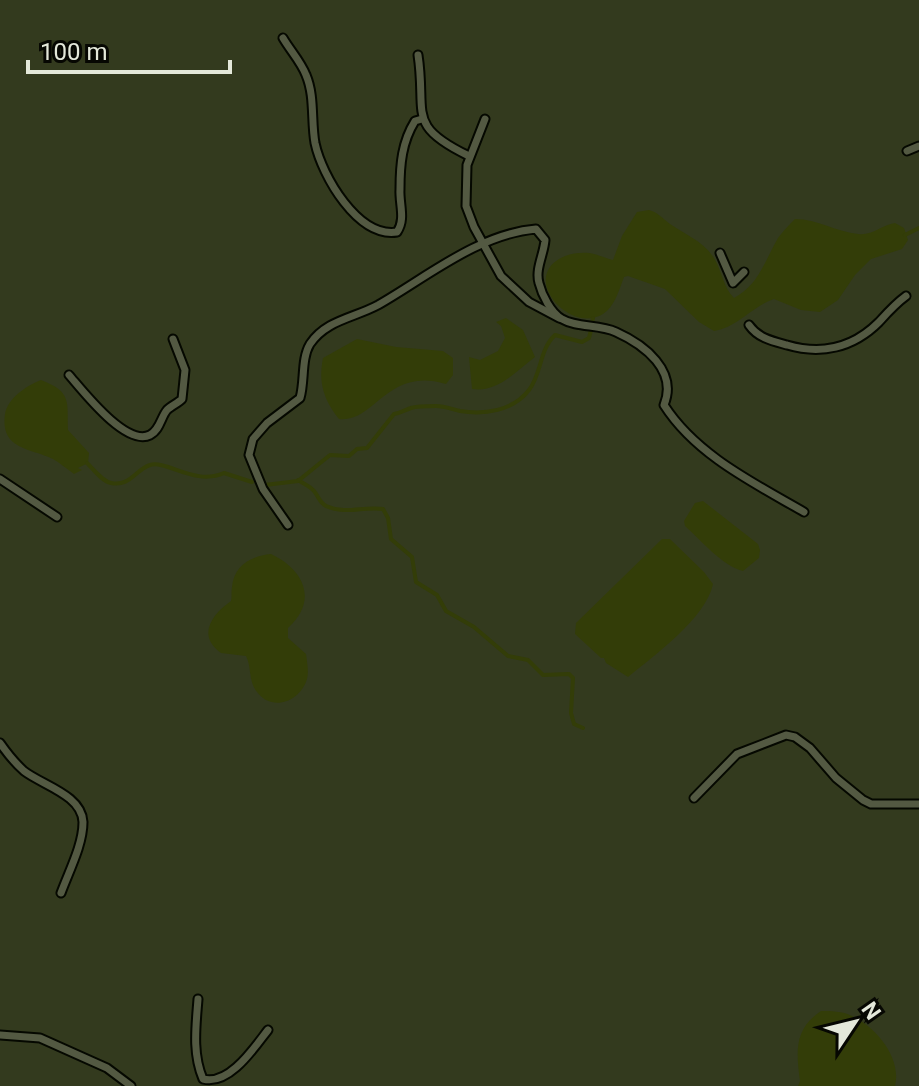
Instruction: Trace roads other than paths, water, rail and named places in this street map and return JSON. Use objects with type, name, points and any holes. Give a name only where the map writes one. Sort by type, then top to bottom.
[{"type":"lane","points":[[283,38],[306,73],[316,145],[329,180],[353,213],[374,229],[397,232],[403,223],[399,191],[402,148],[415,121],[422,119]]},
{"type":"lane","points":[[418,55],[422,119],[430,132],[469,156]]},
{"type":"lane","points":[[485,119],[469,156],[466,206],[501,276],[545,313],[616,332],[660,362],[670,391],[664,405],[678,427],[697,445],[804,512]]},
{"type":"lane","points":[[907,151],[919,146]]},
{"type":"lane","points":[[288,525],[263,489],[249,455],[253,439],[260,431],[278,412],[300,398],[309,345],[327,326],[374,306],[484,243],[536,229],[545,240],[538,279],[550,306],[561,319]]},
{"type":"lane","points":[[720,253],[733,283],[744,272]]},
{"type":"lane","points":[[749,325],[756,335],[791,346],[826,351],[864,334],[906,296]]},
{"type":"lane","points":[[69,375],[113,423],[140,437],[149,436],[167,410],[182,399],[185,370],[173,339]]},
{"type":"lane","points":[[0,479],[57,517]]},
{"type":"lane","points":[[694,798],[737,754],[786,735],[795,737],[810,748],[836,778],[863,800],[871,804],[919,804]]},
{"type":"lane","points":[[0,743],[25,772],[69,799],[81,812],[80,837],[61,893]]},
{"type":"lane","points":[[198,999],[195,1044],[203,1079],[212,1082],[225,1078],[268,1030]]},
{"type":"lane","points":[[0,1035],[40,1038],[107,1068],[131,1086]]},
{"type":"waterway","points":[[905,235],[919,228]]},
{"type":"waterway","points":[[592,323],[593,318]]},
{"type":"waterway","points":[[265,485],[298,481],[330,455],[349,456],[357,449],[367,448],[394,414],[411,408],[439,406],[479,412],[498,410],[515,403],[529,390],[546,348],[555,335],[582,342],[589,338],[591,330]]},
{"type":"waterway","points":[[87,463],[101,478],[118,484],[145,467],[157,464],[192,475],[203,477],[224,473],[252,482]]},
{"type":"waterway","points":[[298,480],[333,509],[383,509],[388,518],[391,539],[412,557],[416,582],[437,595],[446,611],[474,627],[508,656],[528,660],[543,675],[569,674],[573,678],[571,713],[574,724],[583,728]]}]
